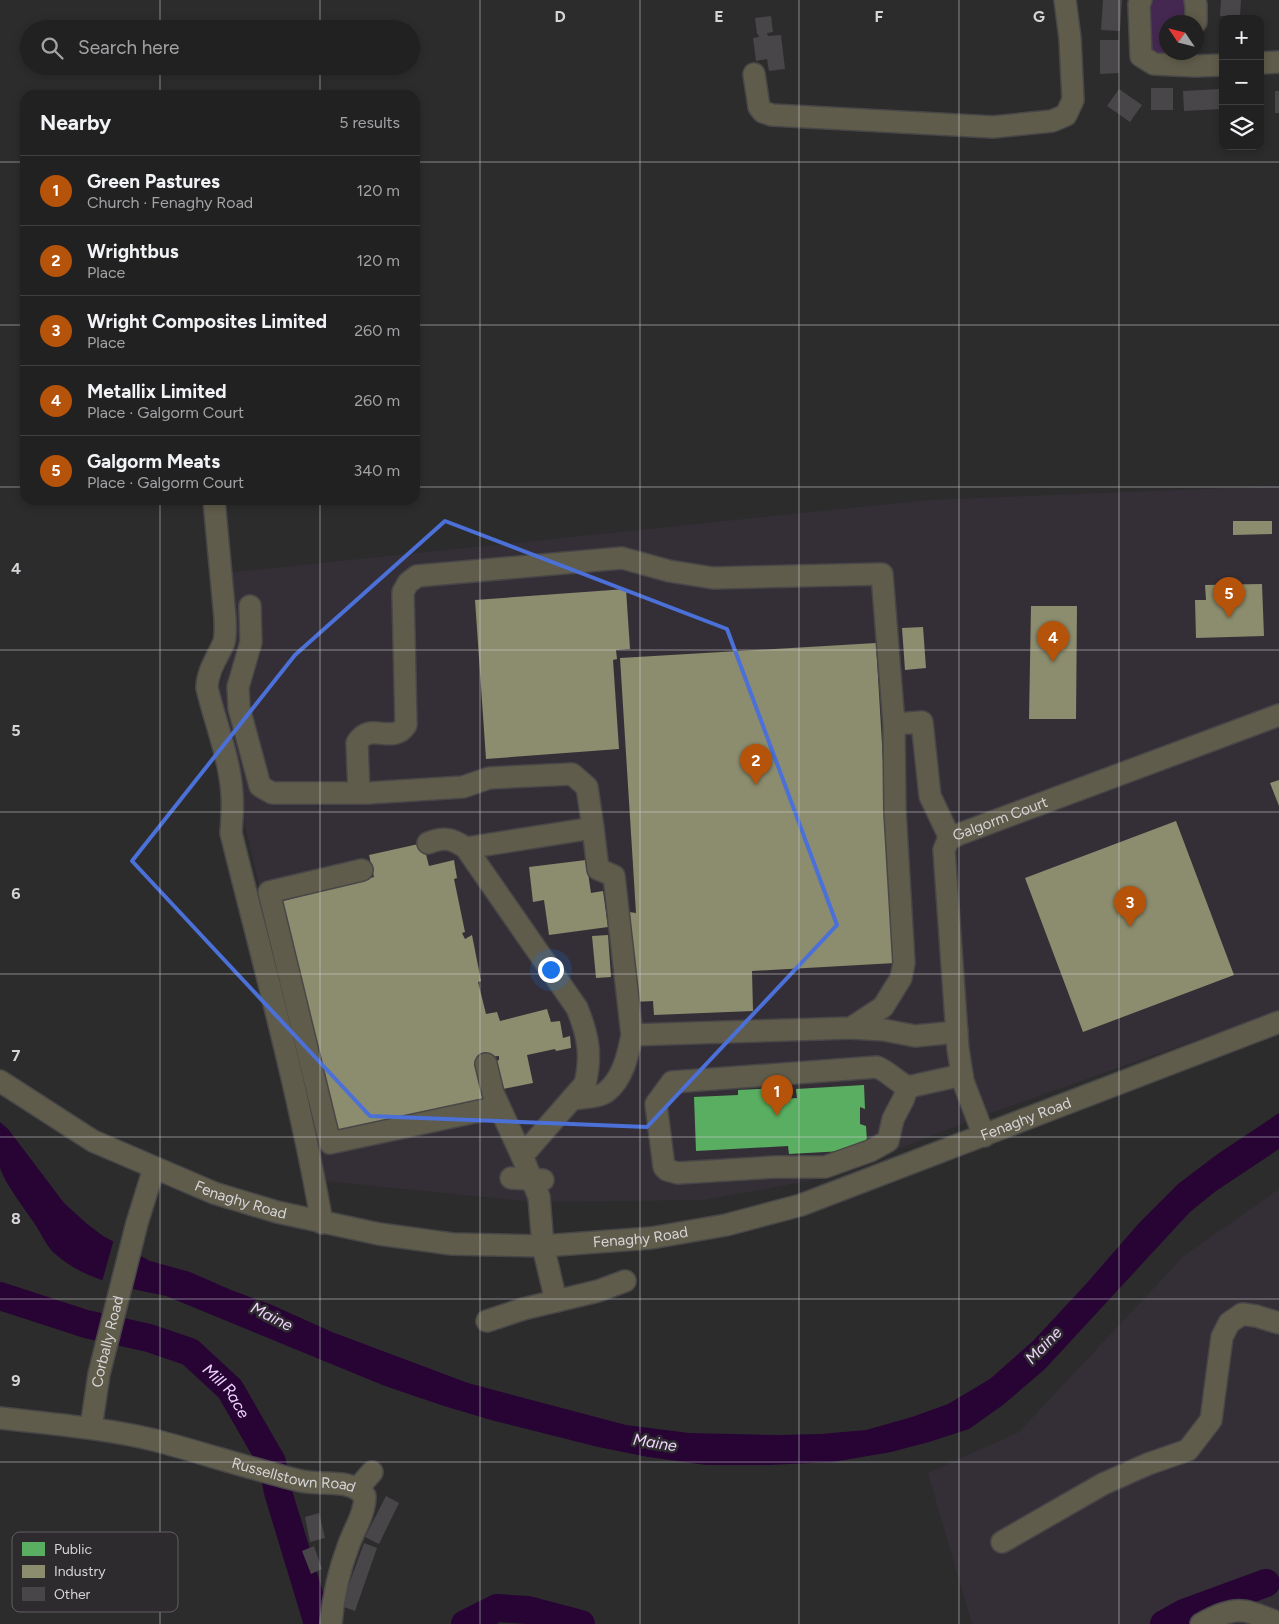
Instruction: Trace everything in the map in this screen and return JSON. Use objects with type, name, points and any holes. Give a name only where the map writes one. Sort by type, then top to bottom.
[{"type":"street","points":[[754,74],[760,107],[763,112],[772,115],[993,127],[1052,121],[1066,115],[1073,100],[1070,38],[1065,0]]},
{"type":"street","points":[[1141,0],[1139,4],[1141,56],[1154,64],[1187,60]]},
{"type":"street","points":[[1195,0],[1196,15]]},
{"type":"street","points":[[1200,60],[1219,64]]},
{"type":"street","points":[[1264,63],[1279,62]]},
{"type":"street","points":[[214,505],[225,634],[224,641],[208,677],[207,688],[232,792],[233,814],[231,833],[290,1066],[311,1157],[322,1223]]},
{"type":"street","points":[[359,793],[358,743],[361,736],[369,732],[396,734],[402,732],[406,725],[403,592],[408,583],[417,576],[622,558],[669,572],[714,578],[882,574],[894,724],[895,811],[904,963],[901,978],[883,1007],[851,1028]]},
{"type":"street","points":[[250,606],[251,642],[238,687],[239,708],[260,786],[272,793],[359,793],[463,787],[489,778],[572,774],[586,787],[594,828],[598,869],[614,876],[632,1035],[628,1059],[606,1093],[572,1099]]},
{"type":"street","name":"Galgorm Court","points":[[984,1136],[962,1075],[957,1032],[945,845],[950,838],[1279,715]]},
{"type":"street","points":[[894,724],[922,722],[930,796],[950,838]]},
{"type":"street","points":[[466,848],[594,828]]},
{"type":"street","points":[[428,843],[437,839],[455,840],[466,848],[577,1008],[586,1030],[588,1070],[585,1084],[522,1156]]},
{"type":"street","points":[[362,870],[269,892],[330,1143],[498,1107]]},
{"type":"street","name":"Fenaghy Road","points":[[0,1081],[93,1141],[214,1193],[277,1212],[379,1234],[452,1244],[543,1246],[651,1238],[726,1225],[801,1206],[1279,1022]]},
{"type":"street","points":[[632,1035],[851,1028],[884,1030],[915,1036],[957,1032]]},
{"type":"street","points":[[486,1064],[498,1107],[522,1156],[537,1179],[543,1246],[556,1301]]},
{"type":"street","points":[[908,1087],[893,1119],[888,1141],[870,1151],[825,1167],[775,1167],[678,1173],[667,1170],[664,1167],[656,1104],[672,1082],[877,1067],[884,1070],[900,1084],[908,1087],[962,1075]]},
{"type":"street","name":"Corbally Road","points":[[91,1428],[99,1374],[137,1223],[154,1168]]},
{"type":"street","points":[[511,1178],[537,1179]]},
{"type":"street","points":[[487,1322],[523,1309],[598,1291],[625,1281]]},
{"type":"street","points":[[1002,1542],[1103,1484],[1148,1464],[1188,1450],[1211,1420],[1222,1337],[1229,1323],[1242,1314],[1279,1323]]},
{"type":"street","points":[[0,1418],[91,1428]]},
{"type":"street","name":"Russellstown Road","points":[[91,1428],[153,1440],[304,1482],[345,1484],[358,1488],[365,1496],[365,1506],[349,1544],[336,1585],[331,1624]]},
{"type":"street","points":[[358,1488],[372,1472]]},
{"type":"street","points":[[1201,1624],[1232,1610],[1250,1611],[1279,1623]]},
{"type":"highlighted area","points":[[445,521],[727,629],[837,925],[647,1127],[370,1116],[132,861],[295,655]]},
{"type":"shaded area","points":[[1151,0],[1187,0],[1188,15],[1159,15],[1159,57],[1147,48],[1146,7]]},
{"type":"shaded area","points":[[1279,486],[1279,1011],[982,1116],[825,1178],[703,1200],[534,1202],[326,1181],[216,698],[234,644],[225,573],[929,500]]},
{"type":"shaded area","points":[[1279,1189],[1279,1624],[972,1624],[928,1473],[1019,1432],[1184,1256]]},
{"type":"water","name":"Maine","points":[[1279,1113],[1279,1149],[1216,1191],[1190,1212],[1045,1369],[1003,1405],[969,1429],[891,1452],[833,1462],[769,1465],[706,1465],[648,1457],[598,1447],[491,1420],[385,1386],[166,1296],[106,1282],[78,1270],[50,1249],[10,1188],[0,1168],[0,1122],[8,1129],[64,1203],[103,1236],[150,1261],[190,1272],[272,1305],[332,1332],[468,1383],[626,1425],[689,1433],[821,1434],[866,1430],[912,1417],[948,1404],[990,1379],[1033,1341],[1140,1222],[1178,1184],[1219,1153]]},
{"type":"pier","points":[[114,1239],[141,1253],[131,1291],[102,1282]]},
{"type":"building: Public","points":[[864,1085],[865,1109],[860,1107],[860,1124],[866,1126],[867,1142],[861,1143],[861,1150],[789,1154],[788,1146],[696,1151],[694,1097],[738,1095],[738,1090],[782,1088],[782,1099],[797,1098],[796,1089]]},
{"type":"building: Industry","points":[[1233,521],[1272,521],[1272,534],[1233,535]]},
{"type":"building: Industry","points":[[1262,584],[1264,636],[1196,638],[1195,600],[1206,600],[1205,585]]},
{"type":"building: Industry","points":[[626,589],[630,649],[616,650],[617,659],[613,660],[619,749],[486,759],[475,600]]},
{"type":"building: Industry","points":[[1031,606],[1077,606],[1076,719],[1029,719]]},
{"type":"building: Industry","points":[[923,627],[926,668],[905,670],[902,628]]},
{"type":"building: Industry","points":[[876,643],[895,963],[752,971],[753,1011],[654,1015],[653,1001],[634,1002],[629,912],[636,913],[620,658]]},
{"type":"building: Industry","points":[[1279,780],[1279,806],[1270,783]]},
{"type":"building: Industry","points":[[1176,821],[1234,975],[1083,1032],[1025,878]]},
{"type":"building: Industry","points":[[423,843],[429,866],[454,860],[457,878],[454,879],[465,932],[462,933],[465,939],[472,935],[481,981],[478,982],[486,1014],[497,1012],[500,1021],[547,1009],[551,1022],[560,1021],[563,1038],[570,1036],[571,1048],[556,1051],[555,1049],[527,1055],[533,1083],[503,1089],[496,1061],[499,1060],[499,1056],[487,1057],[486,1052],[479,1054],[486,1100],[336,1134],[279,902],[374,877],[369,855]]},
{"type":"building: Industry","points":[[586,860],[591,893],[603,891],[608,927],[549,935],[544,900],[533,902],[529,867]]},
{"type":"building: Industry","points":[[608,935],[611,977],[596,978],[592,936]]},
{"type":"building: Other","points":[[1103,0],[1122,0],[1120,31],[1101,30]]},
{"type":"building: Other","points":[[1221,0],[1241,0],[1240,15],[1220,15]]},
{"type":"building: Other","points":[[771,16],[773,32],[767,33],[768,36],[781,35],[785,69],[769,71],[767,59],[756,61],[753,38],[759,37],[755,18]]},
{"type":"building: Other","points":[[1100,40],[1119,40],[1119,73],[1100,74]]},
{"type":"building: Other","points":[[1151,88],[1173,88],[1173,110],[1151,110]]},
{"type":"building: Other","points":[[1119,89],[1142,105],[1130,122],[1107,106]]},
{"type":"building: Other","points":[[1219,89],[1219,109],[1184,111],[1183,91]]},
{"type":"building: Other","points":[[1275,91],[1279,91],[1279,113],[1275,113]]},
{"type":"building: Other","points":[[386,1496],[399,1503],[379,1544],[365,1537]]},
{"type":"building: Other","points":[[319,1513],[325,1538],[310,1542],[305,1517]]},
{"type":"building: Other","points":[[364,1543],[377,1548],[355,1611],[341,1606]]},
{"type":"building: Other","points":[[314,1546],[322,1569],[311,1574],[302,1551]]},
{"type":"waterway","name":"Mill Race","points":[[0,1296],[86,1324],[149,1338],[190,1352],[230,1389],[272,1462],[278,1492],[318,1624]]},
{"type":"waterway","name":"Mill Race","points":[[1164,1624],[1184,1613],[1266,1583]]},
{"type":"waterway","name":"Mill Race","points":[[465,1624],[497,1608],[528,1610],[581,1624]]},
{"type":"place","name":"Galgorm Meats","points":[[1229,618]]},
{"type":"place","name":"Metallix Limited","points":[[1053,662]]},
{"type":"place","name":"Wrightbus","points":[[756,785]]},
{"type":"place","name":"Wright Composites Limited","points":[[1130,927]]},
{"type":"place","name":"Green Pastures","points":[[777,1116]]}]
